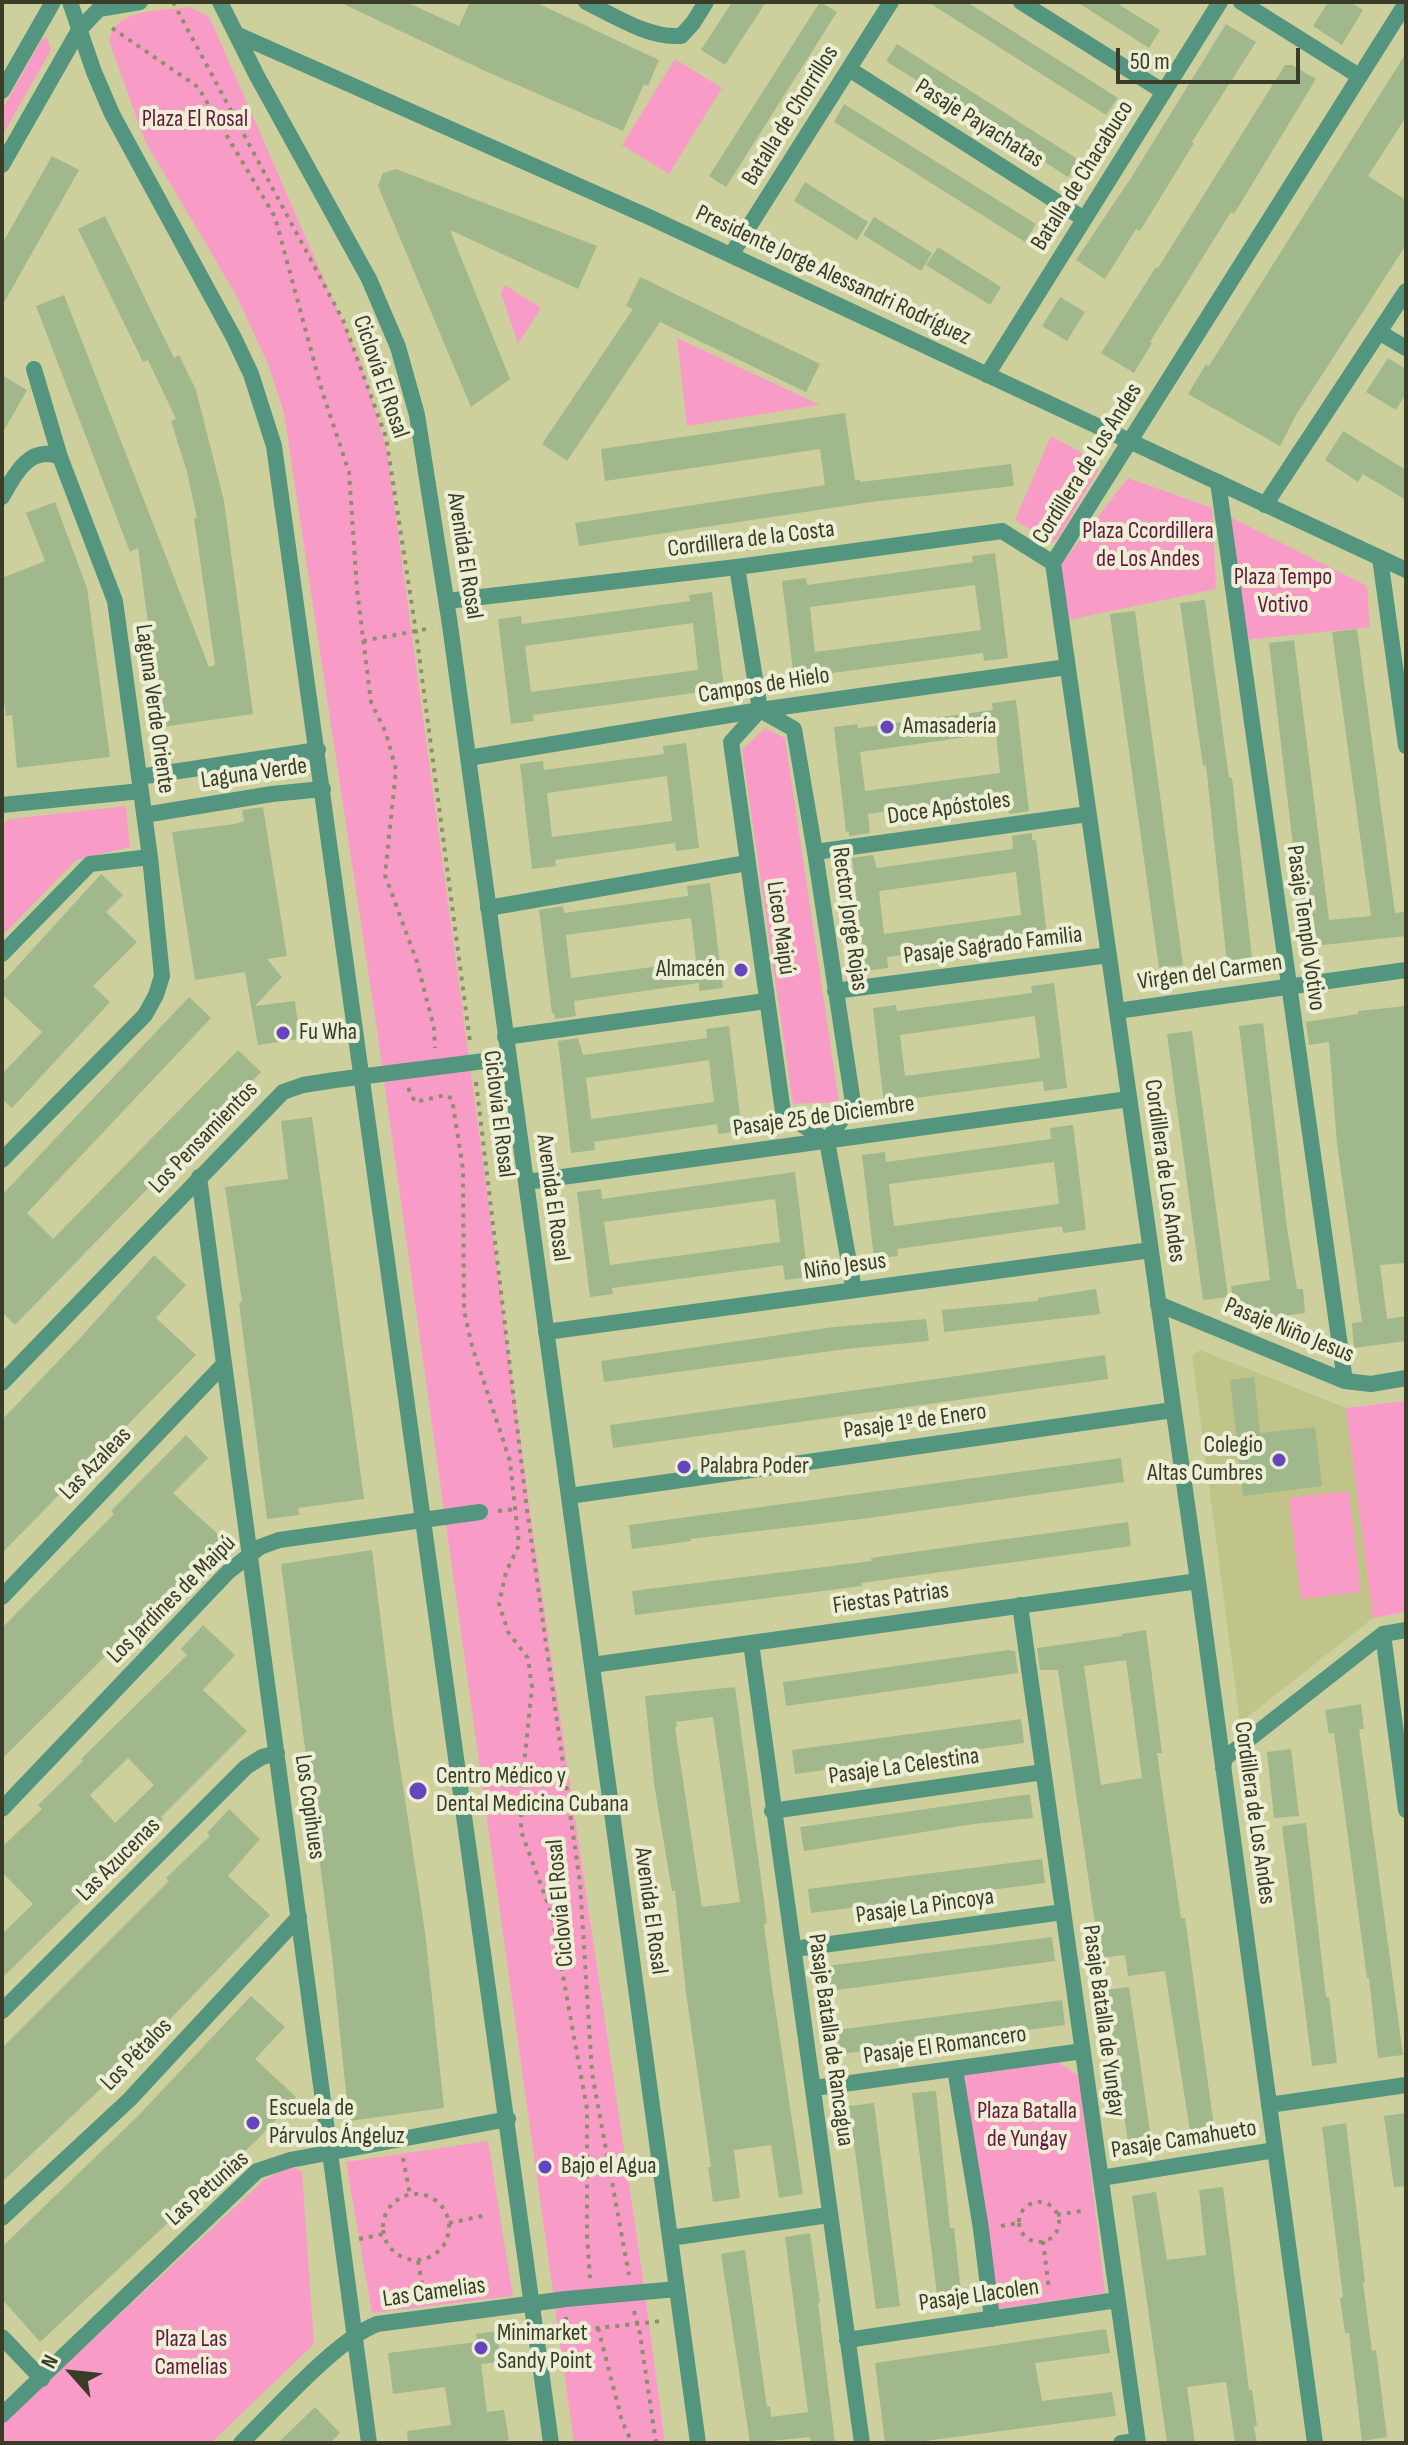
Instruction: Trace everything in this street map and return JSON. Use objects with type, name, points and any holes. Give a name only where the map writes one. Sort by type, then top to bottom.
[{"type":"street","points":[[2,91],[53,2]]},
{"type":"street","points":[[70,2],[112,114],[234,338],[264,410],[280,483],[551,2443]]},
{"type":"street","points":[[2,165],[79,30],[99,9],[140,2]]},
{"type":"street","name":"Avenida El Rosal","points":[[220,2],[369,279],[398,347],[417,415],[447,601],[698,2443]]},
{"type":"street","points":[[586,2],[666,37],[681,36],[706,2]]},
{"type":"street","name":"Batalla de Chorrillos","points":[[731,255],[891,2]]},
{"type":"street","points":[[1021,2],[1164,92]]},
{"type":"street","name":"Batalla de Chacabuco","points":[[987,375],[1220,2]]},
{"type":"street","points":[[1241,2],[1359,76]]},
{"type":"street","name":"Cordillera de Los Andes","points":[[1315,2443],[1198,1581],[1053,563],[1406,3]]},
{"type":"street","name":"Presidente Jorge Alessandri Rodríguez","points":[[236,34],[731,255],[1406,570]]},
{"type":"street","name":"Pasaje Payachatas","points":[[849,69],[1084,219]]},
{"type":"street","points":[[1265,505],[1406,291]]},
{"type":"street","points":[[1379,332],[1406,348]]},
{"type":"street","name":"Laguna Verde Oriente","points":[[2,1160],[145,1015],[162,976],[150,857],[115,601],[60,457],[34,369]]},
{"type":"street","points":[[2,497],[18,468],[30,458],[51,453],[60,457]]},
{"type":"street","name":"Pasaje Templo Votivo","points":[[1218,482],[1345,1381]]},
{"type":"street","name":"Cordillera de la Costa","points":[[447,601],[737,567],[1002,531],[1053,563]]},
{"type":"street","points":[[1380,558],[1406,746]]},
{"type":"street","points":[[737,567],[760,710]]},
{"type":"street","name":"Campos de Hielo","points":[[468,758],[760,710],[1067,667]]},
{"type":"street","name":"Rector Jorge Rojas","points":[[760,710],[794,729],[815,852],[853,1103],[827,1141]]},
{"type":"street","name":"Liceo Maipú","points":[[760,710],[731,742],[783,1112],[827,1141]]},
{"type":"street","name":"Laguna Verde","points":[[2,804],[140,784],[318,750]]},
{"type":"street","name":"Laguna Verde","points":[[144,815],[323,789]]},
{"type":"street","name":"Doce Apóstoles","points":[[815,852],[1088,814]]},
{"type":"street","points":[[2,954],[90,864],[150,857]]},
{"type":"street","points":[[488,908],[747,863]]},
{"type":"street","name":"Pasaje Sagrado Familia","points":[[835,991],[1109,955]]},
{"type":"street","name":"Virgen del Carmen","points":[[1117,1011],[1406,970]]},
{"type":"street","points":[[505,1037],[766,1001]]},
{"type":"street","name":"Los Pensamientos","points":[[2,1383],[283,1092],[303,1085],[508,1058]]},
{"type":"street","name":"Pasaje 25 de Diciembre","points":[[526,1182],[1129,1099]]},
{"type":"street","points":[[827,1141],[854,1290]]},
{"type":"street","name":"Los Copihues","points":[[199,1177],[369,2443]]},
{"type":"street","name":"Niño Jesus","points":[[546,1332],[1151,1250]]},
{"type":"street","name":"Pasaje Niño Jesus","points":[[1158,1304],[1345,1381],[1371,1384],[1406,1378]]},
{"type":"street","name":"Las Azaleas","points":[[2,1597],[224,1364]]},
{"type":"street","name":"Pasaje 1º de Enero","points":[[569,1496],[1173,1410]]},
{"type":"street","name":"Los Jardines de Maipú","points":[[2,1809],[228,1572],[250,1554],[279,1540],[480,1512]]},
{"type":"street","name":"Fiestas Patrias","points":[[592,1665],[1198,1581]]},
{"type":"street","name":"Pasaje Batalla de Yungay","points":[[1020,1605],[1101,2178],[1132,2442]]},
{"type":"street","points":[[1223,1768],[1225,1758],[1383,1634],[1406,1630]]},
{"type":"street","points":[[1383,1634],[1406,1810]]},
{"type":"street","name":"Pasaje Batalla de Rancagua","points":[[751,1643],[862,2443]]},
{"type":"street","name":"Las Azucenas","points":[[2,2011],[246,1767],[262,1757],[277,1753]]},
{"type":"street","name":"Pasaje La Celestina","points":[[772,1811],[1043,1772]]},
{"type":"street","name":"Pasaje La Pincoya","points":[[794,1949],[1063,1912]]},
{"type":"street","name":"Los Pétalos","points":[[2,2218],[129,2100],[299,1917]]},
{"type":"street","name":"Pasaje El Romancero","points":[[814,2088],[1083,2051]]},
{"type":"street","points":[[955,2069],[992,2319]]},
{"type":"street","points":[[1269,2105],[1406,2085]]},
{"type":"street","name":"Las Petunias","points":[[2,2415],[257,2171],[290,2160],[508,2119]]},
{"type":"street","name":"Pasaje Camahueto","points":[[1101,2178],[1275,2150]]},
{"type":"street","points":[[670,2238],[829,2215]]},
{"type":"street","name":"Las Camelias","points":[[241,2443],[320,2366],[355,2336],[377,2324],[566,2299],[677,2289]]},
{"type":"street","name":"Pasaje Llacolen","points":[[847,2340],[1117,2300]]},
{"type":"street","points":[[2,2337],[42,2379]]},
{"type":"path","name":"Ciclovía El Rosal","points":[[173,2],[343,320],[386,437],[416,632],[473,1062],[527,1510],[580,1883],[592,2073],[629,2276]]},
{"type":"path","points":[[99,9],[108,26],[198,87],[275,217],[322,391],[349,472],[371,702],[386,733],[396,770],[385,875],[417,962],[434,1028],[436,1067]]},
{"type":"path","points":[[363,641],[450,625]]},
{"type":"path","points":[[404,1071],[415,1102],[446,1095],[452,1099],[463,1169],[464,1311],[472,1346],[510,1461],[519,1545],[506,1572],[499,1604],[508,1632],[528,1658],[532,1687],[521,1794],[521,1831],[552,1915],[587,2109],[590,2279]]},
{"type":"path","points":[[402,2156],[410,2195]]},
{"type":"path","points":[[410,2195],[431,2198],[445,2212],[449,2223],[445,2243],[429,2258],[418,2261],[397,2254],[384,2234],[386,2215],[391,2206],[410,2195]]},
{"type":"path","points":[[1032,2204],[1049,2205],[1057,2215],[1057,2228],[1043,2241],[1030,2239],[1020,2230],[1022,2211],[1032,2204]]},
{"type":"path","points":[[1057,2215],[1104,2207]]},
{"type":"path","points":[[449,2223],[487,2215]]},
{"type":"path","points":[[359,2239],[384,2234]]},
{"type":"path","points":[[1043,2241],[1052,2310]]},
{"type":"path","points":[[418,2261],[426,2303]]},
{"type":"path","points":[[566,2299],[566,2325],[572,2331],[681,2319]]},
{"type":"path","points":[[637,2323],[656,2443]]},
{"type":"path","points":[[598,2328],[622,2421],[632,2443]]},
{"type":"shaded area","points":[[1200,1350],[1346,1408],[1373,1618],[1240,1723],[1192,1356]]},
{"type":"green space","name":"Plaza El Rosal","points":[[189,7],[208,16],[213,25],[362,366],[387,450],[533,1533],[665,2443],[574,2443],[377,1030],[284,413],[268,364],[236,295],[145,141],[109,41],[116,26],[133,15]]},
{"type":"green space","points":[[47,37],[51,50],[2,136],[2,110],[42,39]]},
{"type":"green space","points":[[675,59],[722,88],[669,174],[622,145]]},
{"type":"green space","points":[[505,285],[541,308],[518,344],[501,293]]},
{"type":"green space","points":[[677,338],[820,405],[687,426]]},
{"type":"green space","points":[[1051,436],[1095,460],[1098,471],[1058,538],[1051,543],[1015,520]]},
{"type":"green space","name":"Plaza Ccordillera de Los Andes","points":[[1128,478],[1212,508],[1216,589],[1063,621],[1057,570]]},
{"type":"green space","name":"Plaza Tempo Votivo","points":[[1228,516],[1367,586],[1370,627],[1245,640]]},
{"type":"green space","points":[[765,728],[785,738],[839,1102],[793,1104],[742,750]]},
{"type":"green space","points":[[126,806],[130,847],[76,860],[2,936],[2,825],[9,819]]},
{"type":"green space","points":[[1406,1401],[1406,1612],[1373,1618],[1346,1408]]},
{"type":"green space","points":[[1349,1491],[1361,1592],[1301,1599],[1289,1498]]},
{"type":"green space","name":"Plaza Batalla de Yungay","points":[[1058,2062],[1079,2076],[1105,2293],[997,2309],[961,2076]]},
{"type":"green space","points":[[488,2141],[513,2296],[372,2313],[346,2162]]},
{"type":"green space","name":"Plaza Las Camelias","points":[[289,2166],[302,2171],[314,2344],[211,2443],[2,2443],[2,2424],[264,2180]]},
{"type":"building","points":[[339,2],[406,2],[459,26],[470,2],[535,2],[659,60],[648,86],[644,84],[623,131]]},
{"type":"building","points":[[732,2],[766,2],[725,65],[701,50]]},
{"type":"building","points":[[820,2],[837,12],[726,187],[709,176]]},
{"type":"building","points":[[928,2],[967,2],[1118,98],[1106,115]]},
{"type":"building","points":[[1077,2],[1115,2],[1160,30],[1149,48]]},
{"type":"building","points":[[1328,2],[1350,2],[1363,10],[1342,45],[1313,26]]},
{"type":"building","points":[[1226,24],[1256,42],[1140,231],[1136,229],[1105,279],[1076,260],[1131,178]]},
{"type":"building","points":[[897,44],[1079,160],[1068,177],[886,61]]},
{"type":"building","points":[[1406,53],[1406,117],[1368,176],[1406,200],[1406,245],[1296,415],[1280,446],[1188,394],[1206,364],[1209,366]]},
{"type":"building","points":[[1285,65],[1292,65],[1316,79],[1234,214],[1231,212],[1150,342],[1134,373],[1101,353]]},
{"type":"building","points":[[844,104],[1036,224],[1025,242],[834,122]]},
{"type":"building","points":[[52,156],[79,170],[2,306],[2,244]]},
{"type":"building","points":[[396,169],[597,246],[578,289],[450,230],[510,379],[471,407],[378,186],[383,173]]},
{"type":"building","points":[[805,182],[868,222],[857,240],[794,201]]},
{"type":"building","points":[[105,216],[174,358],[179,355],[196,390],[224,501],[253,714],[162,727],[138,548],[130,552],[36,306],[64,295],[209,667],[215,665],[194,518],[197,518],[171,421],[176,419],[148,360],[143,362],[78,229]]},
{"type":"building","points":[[874,217],[932,253],[921,271],[863,235]]},
{"type":"building","points":[[938,247],[1001,287],[990,305],[926,265]]},
{"type":"building","points":[[640,277],[820,364],[806,392],[660,322],[567,461],[542,444],[633,309],[626,306]]},
{"type":"building","points":[[1060,297],[1085,312],[1067,341],[1042,326]]},
{"type":"building","points":[[1388,358],[1406,369],[1406,393],[1396,410],[1366,392]]},
{"type":"building","points":[[2,375],[27,390],[2,434]]},
{"type":"building","points":[[845,413],[855,480],[860,482],[1011,464],[1014,486],[871,502],[579,546],[575,523],[825,485],[820,449],[605,481],[601,449]]},
{"type":"building","points":[[1343,431],[1406,470],[1406,500],[1363,474],[1358,482],[1325,460]]},
{"type":"building","points":[[55,502],[87,588],[110,757],[17,768],[12,715],[6,716],[2,685],[2,578],[45,561],[26,513]]},
{"type":"building","points":[[995,553],[1008,658],[984,661],[983,653],[817,675],[818,683],[795,686],[782,581],[806,578],[807,585],[973,562],[972,556]],"holes":[[[975,585],[981,630],[815,652],[810,607]]]},
{"type":"building","points":[[712,592],[725,696],[702,699],[701,692],[533,715],[534,721],[511,724],[498,619],[521,616],[522,624],[690,601],[689,595]],"holes":[[[693,623],[698,670],[531,692],[525,646]]]},
{"type":"building","points":[[1205,600],[1229,778],[1232,778],[1252,959],[1227,963],[1206,765],[1203,766],[1180,603]]},
{"type":"building","points":[[1135,611],[1183,965],[1159,968],[1110,614]]},
{"type":"building","points":[[1357,629],[1395,913],[1404,912],[1406,936],[1305,947],[1269,643],[1294,640],[1329,920],[1371,916],[1332,632]]},
{"type":"building","points":[[1016,700],[1029,811],[1009,814],[1003,796],[868,814],[870,833],[849,836],[849,831],[846,832],[834,727],[857,724],[858,728],[993,710],[992,703]],"holes":[[[996,733],[1000,773],[865,791],[860,752]]]},
{"type":"building","points":[[686,743],[699,848],[676,851],[675,843],[555,860],[556,866],[532,869],[520,764],[543,761],[544,770],[664,754],[663,746]],"holes":[[[667,776],[672,821],[552,837],[547,793]]]},
{"type":"building","points":[[263,807],[287,956],[267,959],[282,977],[255,1006],[295,1001],[300,1039],[258,1045],[245,972],[195,980],[172,832],[235,824],[244,821],[242,810]]},
{"type":"building","points":[[1032,833],[1032,840],[1036,840],[1048,945],[1025,948],[1024,939],[887,957],[888,968],[865,971],[852,858],[873,855],[877,868],[1013,849],[1012,836]],"holes":[[[1016,872],[1021,915],[884,934],[879,891]]]},
{"type":"building","points":[[101,874],[123,895],[106,912],[137,942],[93,986],[110,1002],[12,1108],[2,1099],[2,1074],[42,1032],[2,994],[2,983]]},
{"type":"building","points":[[710,883],[723,988],[699,991],[699,983],[574,1001],[576,1016],[555,1019],[539,910],[563,906],[564,913],[688,896],[687,886]],"holes":[[[691,918],[696,961],[571,978],[566,935]]]},
{"type":"building","points":[[1054,983],[1067,1088],[1044,1091],[1043,1081],[908,1099],[909,1110],[885,1113],[873,1008],[896,1005],[897,1011],[1032,993],[1031,986]],"holes":[[[1035,1016],[1040,1058],[905,1076],[900,1035]]]},
{"type":"building","points":[[189,997],[211,1018],[27,1213],[53,1239],[238,1050],[261,1072],[15,1325],[2,1312],[2,1195]]},
{"type":"building","points":[[1406,1006],[1406,1263],[1380,1265],[1387,1319],[1406,1316],[1406,1341],[1354,1348],[1352,1323],[1362,1322],[1337,1143],[1329,1042],[1309,1045],[1306,1022],[1358,1014],[1358,1011]]},
{"type":"building","points":[[1263,1023],[1287,1228],[1297,1289],[1303,1289],[1305,1313],[1236,1322],[1231,1286],[1270,1280],[1239,1026]]},
{"type":"building","points":[[729,1026],[742,1131],[718,1134],[717,1124],[594,1142],[595,1150],[571,1153],[558,1041],[578,1038],[583,1055],[707,1038],[706,1029]],"holes":[[[709,1060],[714,1102],[591,1119],[586,1078]]]},
{"type":"building","points":[[1192,1031],[1228,1297],[1203,1300],[1167,1034]]},
{"type":"building","points":[[312,1117],[364,1499],[298,1508],[299,1515],[267,1519],[239,1303],[242,1302],[225,1187],[288,1179],[281,1121]]},
{"type":"building","points":[[1073,1125],[1086,1230],[1063,1233],[1062,1226],[897,1249],[898,1256],[874,1259],[862,1155],[885,1152],[886,1162],[1051,1139],[1050,1128]],"holes":[[[1054,1162],[1059,1204],[894,1226],[889,1184]]]},
{"type":"building","points":[[795,1172],[808,1277],[785,1280],[783,1265],[612,1288],[613,1294],[590,1297],[577,1192],[601,1189],[602,1199]],"holes":[[[775,1199],[780,1242],[610,1265],[604,1222]]]},
{"type":"building","points":[[154,1255],[186,1285],[156,1318],[196,1355],[2,1553],[2,1420]]},
{"type":"building","points":[[1096,1289],[1100,1314],[944,1332],[942,1310],[1038,1301],[1038,1298]]},
{"type":"building","points":[[926,1319],[929,1341],[846,1349],[604,1382],[601,1361],[834,1327]]},
{"type":"building","points":[[1105,1355],[1108,1379],[613,1448],[610,1425]]},
{"type":"building","name":"Colegio Altas Cumbres","points":[[1254,1377],[1260,1433],[1315,1427],[1322,1486],[1243,1496],[1230,1380]]},
{"type":"building","points":[[186,1435],[208,1458],[173,1493],[223,1539],[2,1759],[2,1628],[114,1514],[111,1511]]},
{"type":"building","points":[[1121,1458],[1124,1482],[632,1549],[629,1525]]},
{"type":"building","points":[[1128,1522],[1131,1546],[861,1583],[862,1586],[635,1615],[632,1591],[872,1561],[871,1558]]},
{"type":"building","points":[[372,1550],[393,1720],[425,1932],[444,2108],[349,2121],[332,1956],[281,1564]]},
{"type":"building","points":[[203,1625],[235,1655],[203,1690],[247,1731],[161,1817],[163,1820],[2,1978],[2,1934],[33,1904],[2,1872],[2,1847],[42,1809],[38,1805],[83,1761],[81,1759],[187,1655],[181,1649]],"holes":[[[128,1758],[154,1785],[115,1823],[90,1795]]]},
{"type":"building","points":[[1146,1630],[1162,1753],[1157,1753],[1181,1918],[1185,1918],[1214,2127],[1190,2131],[1165,1971],[1128,1976],[1125,1955],[1100,1958],[1058,1670],[1040,1670],[1037,1648]],"holes":[[[1126,1660],[1142,1778],[1101,1785],[1084,1666]]]},
{"type":"building","points":[[1015,1651],[1018,1673],[786,1706],[783,1682]]},
{"type":"building","points":[[735,1687],[767,1923],[764,1924],[771,1979],[803,2194],[779,2198],[771,2145],[734,2150],[740,2198],[713,2202],[675,1891],[672,1891],[654,1783],[645,1696]],"holes":[[[713,1717],[740,1902],[702,1907],[676,1722]]]},
{"type":"building","points":[[1361,1704],[1364,1729],[1359,1729],[1403,2055],[1378,2058],[1334,1733],[1329,1734],[1325,1710]]},
{"type":"building","points":[[1021,1719],[1024,1743],[795,1774],[792,1750]]},
{"type":"building","points":[[1291,1749],[1299,1816],[1274,1818],[1267,1752]]},
{"type":"building","points":[[1030,1794],[1033,1818],[974,1824],[804,1851],[800,1827]]},
{"type":"building","points":[[229,1809],[260,1839],[228,1876],[270,1915],[109,2083],[2,2182],[2,2048],[169,1881],[166,1878],[210,1836],[207,1833]]},
{"type":"building","points":[[1306,1823],[1326,1997],[1329,1997],[1337,2063],[1312,2066],[1282,1826]]},
{"type":"building","points":[[1042,1859],[1045,1883],[811,1913],[808,1889]]},
{"type":"building","points":[[1052,1937],[1055,1961],[822,1992],[819,1967]]},
{"type":"building","points":[[1129,1987],[1151,2138],[1128,2142],[1105,1990]]},
{"type":"building","points":[[251,1996],[285,2027],[255,2059],[296,2097],[258,2139],[40,2342],[2,2299],[2,2247],[137,2117]]},
{"type":"building","points":[[1062,2000],[1065,2025],[833,2055],[829,2031]]},
{"type":"building","points":[[936,2091],[950,2228],[954,2228],[962,2301],[938,2303],[912,2093]]},
{"type":"building","points":[[874,2103],[900,2306],[876,2309],[849,2106]]},
{"type":"building","points":[[1406,2113],[1406,2186],[1394,2187],[1384,2116]]},
{"type":"building","points":[[1346,2123],[1363,2283],[1372,2351],[1376,2350],[1387,2437],[1362,2441],[1349,2333],[1345,2333],[1340,2298],[1343,2297],[1322,2127]]},
{"type":"building","points":[[1223,2187],[1257,2443],[1235,2443],[1226,2382],[1187,2387],[1195,2443],[1167,2443],[1132,2196],[1156,2192],[1167,2260],[1206,2255],[1199,2190]]},
{"type":"building","points":[[810,2233],[835,2443],[811,2443],[810,2437],[750,2443],[721,2254],[745,2250],[767,2407],[770,2406],[771,2417],[808,2412],[785,2237]]},
{"type":"building","points":[[1106,2329],[1110,2353],[1035,2363],[1042,2401],[1112,2392],[1116,2416],[909,2443],[885,2443],[875,2363]]},
{"type":"building","points":[[497,2331],[501,2362],[481,2364],[487,2412],[504,2410],[509,2440],[491,2443],[408,2443],[407,2431],[451,2425],[445,2387],[393,2394],[388,2353],[477,2342],[476,2334]]},
{"type":"building","points":[[315,2407],[340,2433],[330,2443],[278,2443]]},
{"type":"place","name":"Amasadería","points":[[887,727]]},
{"type":"place","name":"Almacén","points":[[741,970]]},
{"type":"place","name":"Fu Wha","points":[[283,1033]]},
{"type":"place","name":"Colegio Altas Cumbres","points":[[1279,1460]]},
{"type":"place","name":"Palabra Poder","points":[[684,1467]]},
{"type":"place","name":"Centro Médico y Dental Medicina Cubana","points":[[418,1791]]},
{"type":"place","name":"Escuela de Párvulos Ángeluz","points":[[253,2123]]},
{"type":"place","name":"Bajo el Agua","points":[[545,2167]]},
{"type":"place","name":"Minimarket Sandy Point","points":[[481,2348]]}]
